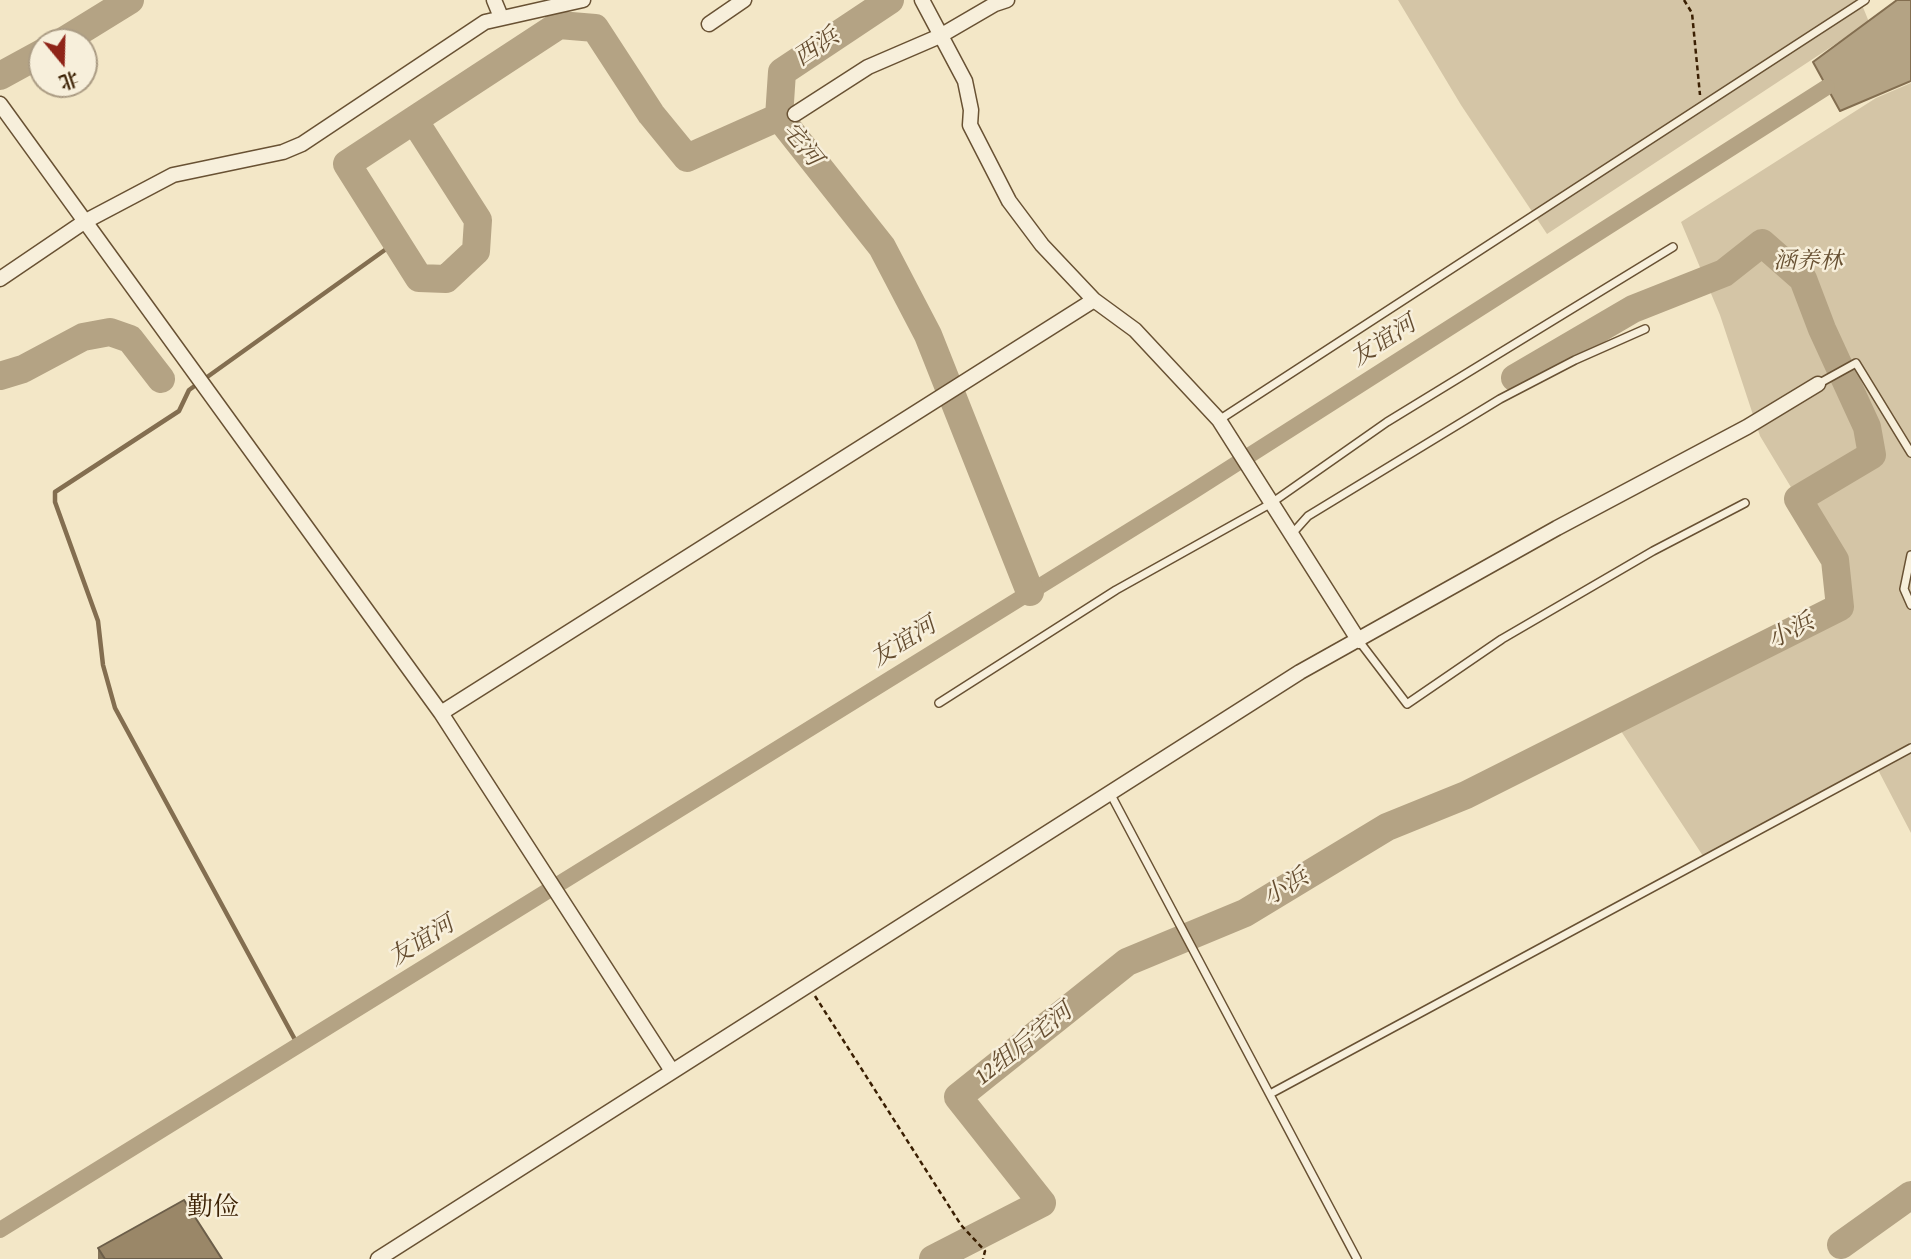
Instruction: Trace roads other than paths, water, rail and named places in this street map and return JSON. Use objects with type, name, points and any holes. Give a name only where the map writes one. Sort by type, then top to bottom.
[{"type":"street","points":[[494,0],[501,17]]},
{"type":"street","points":[[0,279],[84,222],[184,170],[283,152],[302,144],[453,41],[501,17],[583,0]]},
{"type":"street","points":[[709,24],[744,0]]},
{"type":"street","points":[[922,0],[965,81],[971,110],[970,125],[1009,201],[1042,246],[1094,300],[1135,330],[1219,420],[1359,641]]},
{"type":"street","points":[[795,114],[868,67],[940,36],[995,4],[1007,0]]},
{"type":"street","points":[[0,104],[441,713],[672,1070]]},
{"type":"street","points":[[441,713],[1094,300]]},
{"type":"street","points":[[378,1259],[1300,672],[1557,528],[1746,427],[1818,384]]},
{"type":"lane","points":[[1219,420],[1702,109],[1865,0]]},
{"type":"lane","points":[[939,703],[1116,590],[1673,247]]},
{"type":"lane","points":[[1291,535],[1308,516],[1500,399],[1575,360],[1645,329]]},
{"type":"lane","points":[[1818,384],[1856,363],[1911,453]]},
{"type":"lane","points":[[1359,641],[1407,704],[1502,639],[1653,551],[1745,503]]},
{"type":"lane","points":[[1911,555],[1904,589],[1911,605]]},
{"type":"lane","points":[[1270,1094],[1911,748]]},
{"type":"lane","points":[[1110,792],[1357,1259]]},
{"type":"waterway","points":[[85,28],[130,0]]},
{"type":"waterway","name":"西浜","points":[[779,117],[782,72],[890,0]]},
{"type":"waterway","name":"宅河","points":[[414,120],[478,220],[476,251],[446,279],[419,278],[347,164],[414,120],[559,25],[595,28],[651,114],[687,158],[779,117],[882,247],[928,335],[1030,592]]},
{"type":"waterway","points":[[0,76],[28,61]]},
{"type":"waterway","name":"友谊河","points":[[0,1230],[1192,492],[1827,87]]},
{"type":"waterway","points":[[299,1047],[115,708],[103,665],[98,621],[55,502],[55,492],[179,411],[189,390],[396,242]]},
{"type":"waterway","name":"小浜","points":[[933,1259],[1042,1203],[958,1097],[1127,962],[1245,913],[1387,827],[1466,795],[1840,607],[1835,560],[1798,499],[1872,455],[1867,427],[1822,329],[1803,279],[1762,243],[1724,273],[1633,309],[1515,378]]},
{"type":"waterway","points":[[0,376],[23,369],[83,337],[110,332],[130,339],[161,379]]},
{"type":"waterway","points":[[1841,1245],[1911,1195]]},
{"type":"district","name":"勤俭","points":[[213,1208]]},
{"type":"park label","name":"涵养林","points":[[1808,262]]},
{"type":"water label","name":"12组后宅河","points":[[1024,1045]]}]
